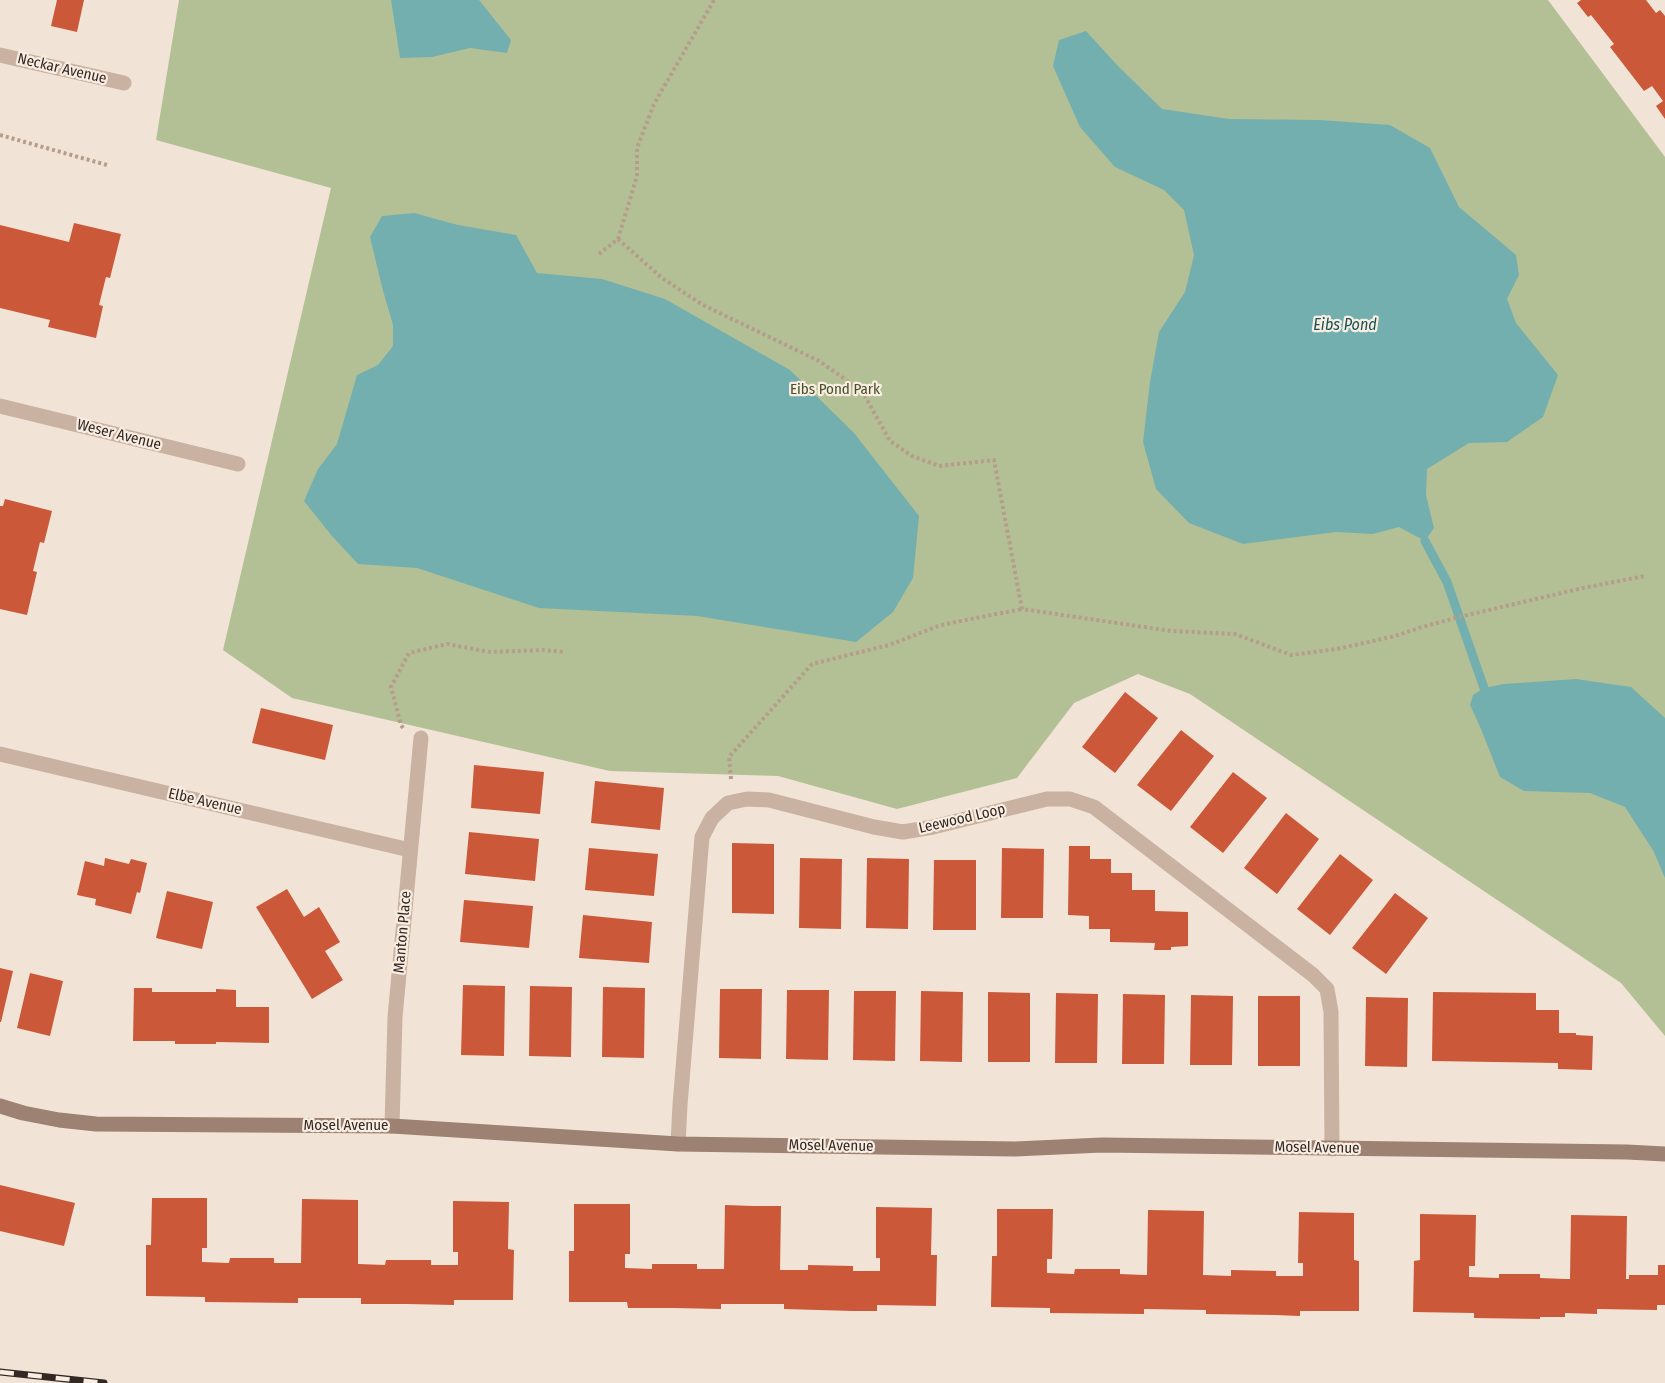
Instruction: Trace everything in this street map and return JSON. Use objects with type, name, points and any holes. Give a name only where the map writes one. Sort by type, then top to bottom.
[{"type":"street","name":"Neckar Avenue","points":[[0,55],[124,83]]},
{"type":"street","name":"Weser Avenue","points":[[0,406],[238,464]]},
{"type":"street","name":"Manton Place","points":[[392,1126],[395,1017],[420,744]]},
{"type":"street","name":"Elbe Avenue","points":[[0,754],[410,850]]},
{"type":"street","name":"Leewood Loop","points":[[728,803],[747,799],[770,800],[874,827],[903,832],[933,827],[1047,799],[1070,799],[1094,807],[1313,975],[1327,989],[1330,1012],[1332,1149]]},
{"type":"street","points":[[678,1144],[702,837],[712,818],[728,803]]},
{"type":"street","name":"Mosel Avenue","points":[[0,1106],[59,1120],[96,1124],[392,1126],[678,1144],[1015,1149],[1102,1145],[1665,1154]]},
{"type":"path","points":[[599,254],[618,239],[637,176],[636,148],[654,105],[714,0]]},
{"type":"path","points":[[0,135],[107,165]]},
{"type":"path","points":[[618,239],[662,278],[703,305],[819,361],[862,392],[890,441],[912,456],[939,466],[994,460],[1022,609]]},
{"type":"path","points":[[728,803],[732,774],[729,757],[812,664],[889,645],[941,625],[1022,609],[1171,631],[1235,634],[1291,655],[1337,649],[1395,636],[1459,617],[1645,576]]},
{"type":"path","points":[[420,744],[401,725],[391,687],[408,653],[447,644],[490,652],[543,650],[564,652]]},
{"type":"green space","name":"Eibs Pond Park","points":[[179,0],[1548,0],[1665,157],[1665,1036],[1621,983],[1190,694],[1138,674],[1074,703],[1017,778],[897,809],[778,776],[610,771],[292,698],[223,650],[331,188],[156,140]]},
{"type":"water","points":[[391,0],[479,0],[511,40],[507,53],[470,48],[432,57],[400,58]]},
{"type":"water","name":"Eibs Pond","points":[[1086,31],[1162,109],[1229,119],[1320,120],[1390,125],[1430,148],[1459,207],[1516,255],[1519,275],[1507,299],[1516,323],[1558,375],[1543,417],[1507,442],[1469,443],[1427,469],[1426,495],[1434,528],[1425,541],[1399,527],[1373,534],[1336,532],[1243,544],[1189,523],[1156,489],[1143,442],[1150,382],[1159,332],[1185,292],[1194,255],[1184,210],[1164,190],[1115,167],[1080,127],[1053,66],[1059,40]]},
{"type":"water","points":[[414,213],[458,225],[516,235],[537,273],[602,279],[665,299],[790,370],[854,433],[919,516],[913,578],[893,612],[856,642],[697,616],[539,608],[417,568],[358,564],[304,501],[318,469],[337,444],[357,375],[378,365],[393,346],[393,325],[370,237],[382,216]]},
{"type":"water","points":[[1576,679],[1631,687],[1665,718],[1665,878],[1654,852],[1625,807],[1590,793],[1524,791],[1500,777],[1470,705],[1473,695],[1484,688],[1504,684]]},
{"type":"building","points":[[57,0],[84,0],[77,32],[51,26]]},
{"type":"building","points":[[1581,0],[1646,0],[1656,13],[1660,10],[1665,16],[1665,119],[1656,106],[1663,101],[1652,86],[1644,91],[1610,47],[1614,44],[1591,15],[1588,17],[1577,3]]},
{"type":"building","points":[[74,223],[121,234],[110,278],[106,277],[99,305],[103,306],[96,338],[48,327],[50,320],[0,308],[0,225],[69,242]]},
{"type":"building","points":[[5,499],[52,511],[44,543],[40,542],[33,571],[37,572],[27,615],[0,609],[0,506],[3,506]]},
{"type":"building","points":[[1125,692],[1158,718],[1115,773],[1082,747]]},
{"type":"building","points":[[261,708],[333,725],[325,760],[252,743]]},
{"type":"building","points":[[1181,730],[1214,756],[1171,811],[1137,785]]},
{"type":"building","points":[[474,765],[544,772],[540,814],[471,808]]},
{"type":"building","points":[[1233,772],[1267,798],[1223,853],[1190,827]]},
{"type":"building","points":[[595,781],[664,788],[660,830],[591,823]]},
{"type":"building","points":[[1286,813],[1319,839],[1277,894],[1244,868]]},
{"type":"building","points":[[469,832],[539,839],[535,881],[465,874]]},
{"type":"building","points":[[732,843],[774,844],[774,914],[732,913]]},
{"type":"building","points":[[1069,846],[1090,846],[1090,859],[1111,859],[1111,873],[1132,873],[1132,890],[1155,890],[1155,911],[1188,912],[1188,946],[1171,947],[1171,950],[1154,950],[1155,943],[1110,942],[1110,929],[1089,929],[1089,916],[1068,915]]},
{"type":"building","points":[[589,848],[658,854],[654,896],[585,890]]},
{"type":"building","points":[[1002,848],[1044,849],[1043,918],[1001,918]]},
{"type":"building","points":[[1340,854],[1373,880],[1330,935],[1297,909]]},
{"type":"building","points":[[105,858],[129,864],[131,859],[147,863],[140,893],[137,892],[131,914],[95,905],[96,899],[77,895],[85,861],[104,866]]},
{"type":"building","points":[[800,858],[842,859],[841,929],[799,928]]},
{"type":"building","points":[[867,858],[909,859],[908,929],[866,928]]},
{"type":"building","points":[[934,860],[976,860],[976,930],[933,930]]},
{"type":"building","points":[[287,889],[304,917],[319,907],[340,942],[325,951],[343,980],[312,999],[256,907]]},
{"type":"building","points":[[167,891],[213,902],[202,949],[156,938]]},
{"type":"building","points":[[1395,893],[1428,918],[1386,974],[1352,948]]},
{"type":"building","points":[[464,900],[533,906],[529,948],[460,942]]},
{"type":"building","points":[[583,915],[652,922],[649,963],[579,958]]},
{"type":"building","points":[[0,968],[13,971],[1,1022],[0,1022]]},
{"type":"building","points":[[30,973],[63,981],[50,1036],[17,1028]]},
{"type":"building","points":[[463,985],[505,986],[504,1056],[461,1055]]},
{"type":"building","points":[[530,986],[572,987],[571,1057],[529,1056]]},
{"type":"building","points":[[603,987],[645,988],[644,1058],[602,1057]]},
{"type":"building","points":[[134,988],[152,988],[152,992],[236,990],[236,1007],[269,1007],[269,1043],[175,1044],[175,1041],[133,1041]]},
{"type":"building","points":[[720,989],[762,989],[761,1059],[719,1058]]},
{"type":"building","points":[[787,990],[829,990],[828,1060],[786,1059]]},
{"type":"building","points":[[854,991],[896,991],[895,1061],[853,1060]]},
{"type":"building","points":[[921,991],[963,992],[962,1062],[920,1061]]},
{"type":"building","points":[[988,992],[1030,993],[1030,1062],[988,1062]]},
{"type":"building","points":[[1433,992],[1536,993],[1536,1010],[1559,1010],[1559,1033],[1593,1036],[1592,1070],[1558,1069],[1558,1063],[1432,1061]]},
{"type":"building","points":[[1056,993],[1098,994],[1097,1063],[1055,1063]]},
{"type":"building","points":[[1123,994],[1165,995],[1164,1064],[1122,1064]]},
{"type":"building","points":[[1191,995],[1233,996],[1232,1065],[1190,1065]]},
{"type":"building","points":[[1258,996],[1300,996],[1300,1066],[1258,1066]]},
{"type":"building","points":[[1366,997],[1408,998],[1407,1067],[1365,1066]]},
{"type":"building","points":[[0,1185],[75,1203],[64,1246],[0,1231]]},
{"type":"building","points":[[152,1198],[207,1198],[207,1248],[202,1248],[202,1262],[229,1263],[230,1258],[274,1258],[274,1263],[301,1263],[302,1199],[358,1200],[358,1264],[385,1265],[386,1260],[431,1260],[431,1265],[458,1265],[458,1252],[453,1252],[453,1201],[509,1202],[508,1249],[514,1250],[513,1300],[454,1300],[454,1305],[361,1304],[361,1298],[298,1298],[298,1303],[205,1302],[205,1297],[146,1296],[146,1245],[151,1245]]},
{"type":"building","points":[[574,1204],[630,1204],[630,1254],[625,1254],[625,1268],[652,1269],[652,1264],[697,1264],[697,1269],[724,1269],[725,1205],[781,1206],[780,1270],[808,1270],[808,1265],[853,1266],[853,1271],[880,1271],[880,1258],[876,1258],[876,1207],[932,1208],[931,1255],[937,1255],[936,1306],[877,1305],[877,1311],[853,1311],[784,1309],[784,1304],[721,1304],[721,1309],[628,1308],[627,1302],[569,1302],[569,1251],[574,1251]]},
{"type":"building","points":[[997,1209],[1053,1209],[1052,1259],[1047,1259],[1047,1273],[1074,1274],[1075,1269],[1120,1269],[1120,1274],[1144,1275],[1147,1275],[1148,1210],[1204,1211],[1203,1275],[1231,1276],[1231,1270],[1276,1271],[1276,1276],[1303,1276],[1303,1263],[1298,1263],[1299,1212],[1354,1213],[1354,1260],[1359,1261],[1359,1311],[1300,1311],[1300,1316],[1206,1314],[1206,1310],[1144,1309],[1144,1314],[1050,1313],[1050,1308],[991,1307],[992,1256],[997,1256]]},
{"type":"building","points":[[1420,1214],[1476,1215],[1475,1266],[1469,1266],[1469,1277],[1499,1278],[1499,1274],[1540,1274],[1540,1278],[1565,1279],[1570,1279],[1571,1215],[1627,1216],[1626,1279],[1629,1279],[1629,1275],[1658,1275],[1658,1265],[1665,1265],[1665,1305],[1657,1305],[1657,1310],[1597,1309],[1597,1314],[1565,1313],[1565,1317],[1540,1317],[1540,1319],[1474,1318],[1474,1313],[1413,1312],[1414,1261],[1420,1260]]},
{"type":"waterway","points":[[1425,541],[1447,582],[1484,688]]},
{"type":"railway","points":[[0,1372],[104,1383]]}]
